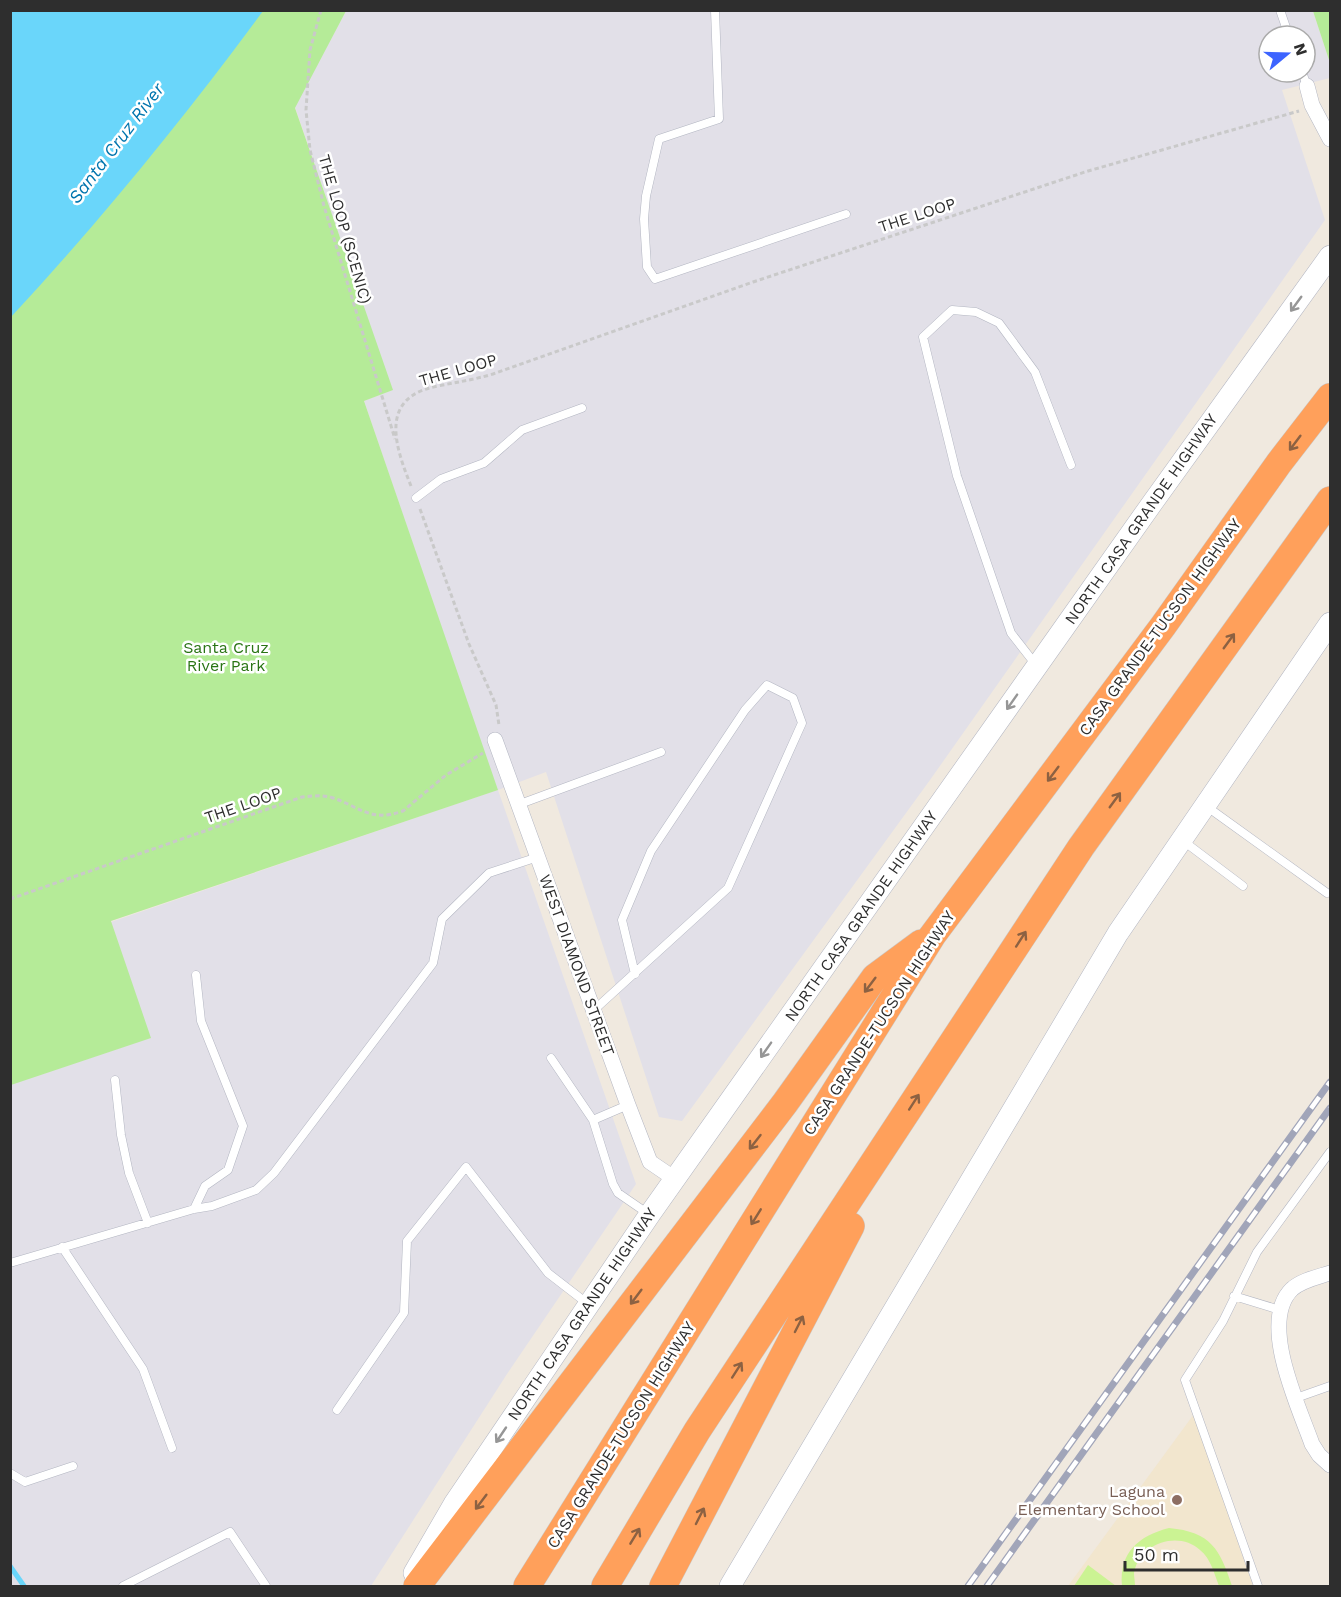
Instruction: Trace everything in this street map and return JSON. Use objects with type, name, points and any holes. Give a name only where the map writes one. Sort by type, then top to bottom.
[{"type":"highway","name":"CASA GRANDE-TUCSON HIGHWAY","points":[[527,1587],[932,936],[1330,397]]},
{"type":"highway","points":[[605,1587],[697,1431],[1081,847],[1330,500]]},
{"type":"highway","points":[[417,1587],[785,1103],[875,977],[932,936]]},
{"type":"highway","points":[[663,1587],[887,1156],[896,1130]]},
{"type":"main road","name":"NORTH CASA GRANDE HIGHWAY","points":[[407,1587],[454,1504],[650,1214],[1153,501],[1330,256]]},
{"type":"main road","points":[[730,1587],[1118,933],[1330,623]]},
{"type":"street","points":[[1306,84],[1312,105],[1330,139]]},
{"type":"street","name":"WEST DIAMOND STREET","points":[[495,740],[627,1105],[650,1162],[675,1179]]},
{"type":"street","points":[[1330,1273],[1303,1282],[1293,1288],[1284,1299],[1278,1329],[1281,1352],[1312,1444],[1319,1455],[1330,1465]]},
{"type":"lane","points":[[715,10],[719,119],[659,139],[646,196],[644,219],[647,267],[655,279],[846,214]]},
{"type":"lane","points":[[1037,666],[1011,633],[1007,622],[957,476],[923,337],[952,310],[975,312],[999,323],[1035,372],[1071,465]]},
{"type":"lane","points":[[416,498],[441,479],[484,463],[522,430],[582,408]]},
{"type":"lane","points":[[594,1010],[635,974],[729,888],[802,723],[793,698],[767,685],[745,710],[651,851],[622,920],[635,974]]},
{"type":"lane","points":[[520,804],[661,752]]},
{"type":"lane","points":[[1204,805],[1327,893]]},
{"type":"lane","points":[[1181,839],[1243,886]]},
{"type":"lane","points":[[10,1263],[194,1209],[212,1206],[256,1190],[274,1173],[433,963],[442,919],[489,873],[538,856]]},
{"type":"lane","points":[[194,1209],[205,1186],[228,1170],[243,1126],[201,1021],[196,975]]},
{"type":"lane","points":[[551,1058],[592,1120],[618,1194],[650,1214]]},
{"type":"lane","points":[[115,1080],[121,1135],[129,1173],[148,1223]]},
{"type":"lane","points":[[592,1120],[627,1105]]},
{"type":"lane","points":[[1258,1587],[1185,1380],[1223,1321],[1257,1252],[1330,1152]]},
{"type":"lane","points":[[337,1410],[404,1313],[407,1241],[466,1167],[548,1273],[588,1304]]},
{"type":"lane","points":[[62,1247],[143,1369],[172,1448]]},
{"type":"lane","points":[[1234,1296],[1280,1310]]},
{"type":"lane","points":[[1296,1398],[1330,1386]]},
{"type":"lane","points":[[10,1473],[25,1482],[73,1466]]},
{"type":"lane","points":[[123,1587],[230,1532],[266,1587]]},
{"type":"path","name":"THE LOOP (SCENIC)","points":[[321,10],[310,50],[306,110],[309,150],[398,449]]},
{"type":"path","name":"THE LOOP","points":[[10,899],[302,797],[331,797],[369,814],[387,816],[395,814],[403,811],[453,770],[485,753],[495,740],[499,724],[496,705],[462,625],[398,449],[396,421],[400,408],[412,396],[436,386],[467,382],[492,374],[753,282],[1088,171],[1295,112],[1312,105]]},
{"type":"shaded area","points":[[346,11],[1313,11],[1330,63],[1330,78],[1317,81],[1317,24],[1257,24],[1257,84],[1306,84],[1282,90],[1325,220],[930,780],[682,1121],[659,1117],[546,772],[498,790],[636,1184],[507,1374],[371,1586],[11,1586],[10,1085],[150,1038],[111,922],[497,790],[364,401],[392,390],[295,107]]},
{"type":"shaded area","name":"Laguna Elementary School","points":[[1194,1414],[1253,1586],[1068,1586]]},
{"type":"green space","name":"Santa Cruz River Park","points":[[10,11],[346,11],[295,108],[393,390],[364,401],[498,790],[111,921],[151,1038],[11,1085]]},
{"type":"green space","points":[[1313,11],[1330,11],[1330,63]]},
{"type":"green space","points":[[1169,1528],[1195,1534],[1212,1545],[1223,1562],[1232,1586],[1219,1586],[1210,1562],[1200,1550],[1182,1541],[1171,1541],[1152,1547],[1143,1554],[1134,1573],[1135,1586],[1122,1586],[1122,1574],[1127,1555],[1140,1541]]},
{"type":"green space","points":[[1088,1565],[1116,1586],[1074,1586]]},
{"type":"water","name":"Santa Cruz River","points":[[11,10],[263,11],[142,167],[11,317]]},
{"type":"waterway","points":[[10,1566],[24,1586]]},
{"type":"railway","points":[[968,1586],[1330,1082]]},
{"type":"railway","points":[[987,1586],[1330,1108]]},
{"type":"place","name":"Laguna Elementary School","points":[[1177,1500]]}]
